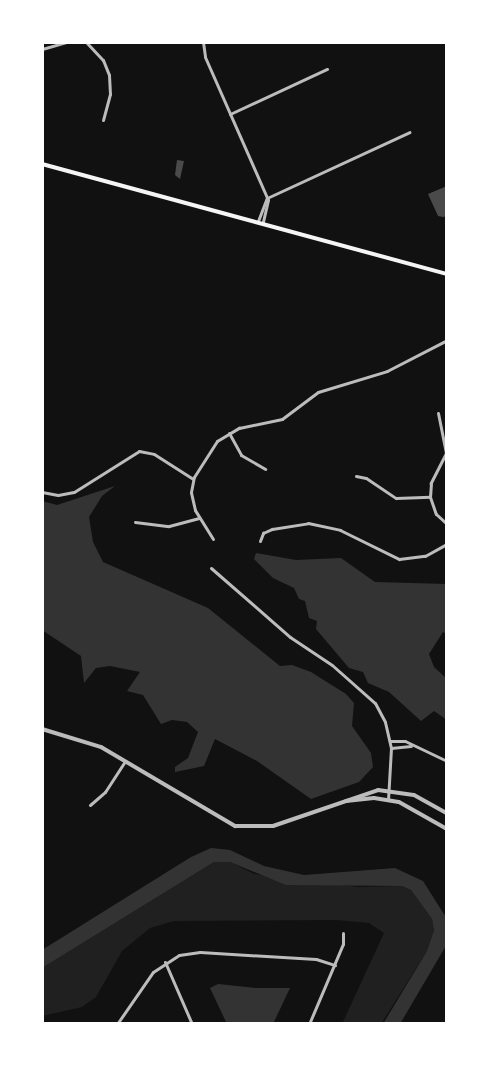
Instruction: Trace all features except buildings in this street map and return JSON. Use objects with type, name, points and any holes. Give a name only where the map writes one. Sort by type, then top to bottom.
[{"type":"main road","points":[[42,164],[261,221],[447,274]]},
{"type":"street","points":[[42,49],[67,42]]},
{"type":"street","points":[[86,42],[109,75],[110,94],[103,120]]},
{"type":"street","points":[[203,42],[205,57],[267,198],[261,221]]},
{"type":"street","points":[[230,114],[327,69]]},
{"type":"street","points":[[267,198],[411,132]]},
{"type":"street","points":[[213,539],[199,518],[191,498],[193,479],[217,441],[229,433],[282,419],[318,392],[387,371],[447,340]]},
{"type":"street","points":[[438,412],[446,453],[431,483],[430,497],[436,514],[447,524]]},
{"type":"street","points":[[229,433],[241,454],[265,470]]},
{"type":"street","points":[[42,492],[58,495],[74,492],[139,451],[154,454],[193,479]]},
{"type":"street","points":[[357,476],[366,478],[396,498],[430,497]]},
{"type":"street","points":[[135,522],[170,526],[199,518]]},
{"type":"street","points":[[260,541],[263,533],[272,529],[308,523],[340,530],[399,559],[424,556],[447,544]]},
{"type":"street","points":[[211,568],[290,637],[333,665],[371,697],[383,716],[390,741],[388,800]]},
{"type":"street","points":[[42,729],[87,740],[236,826],[273,826],[369,791],[388,791],[419,796],[447,813]]},
{"type":"street","points":[[390,741],[412,746],[447,761]]},
{"type":"street","points":[[391,748],[412,746]]},
{"type":"street","points":[[90,805],[105,792],[125,761]]},
{"type":"street","points":[[342,801],[388,800],[408,806],[447,829]]},
{"type":"street","points":[[309,1024],[343,944],[343,933]]},
{"type":"street","points":[[117,1024],[149,976],[165,962],[200,952],[316,959],[335,965]]},
{"type":"street","points":[[165,962],[192,1024]]},
{"type":"shaded area","points":[[115,486],[102,496],[89,517],[93,542],[103,562],[208,608],[280,666],[292,665],[311,672],[346,694],[354,703],[352,726],[371,753],[373,767],[359,782],[311,799],[257,761],[215,739],[204,766],[175,772],[175,767],[188,758],[198,732],[187,722],[172,720],[161,724],[143,695],[127,691],[140,672],[110,666],[96,668],[84,683],[81,656],[42,630],[42,501],[57,505]]},
{"type":"shaded area","points":[[256,553],[296,560],[341,558],[375,582],[447,584],[447,634],[443,632],[429,654],[434,667],[447,679],[447,720],[434,711],[421,721],[389,692],[368,683],[363,672],[349,668],[316,629],[317,621],[309,618],[305,601],[299,599],[294,588],[273,578],[254,559]]},
{"type":"shaded area","points":[[211,848],[230,850],[264,866],[304,875],[395,868],[423,881],[447,919],[447,944],[400,1024],[383,1024],[427,951],[434,930],[432,919],[411,890],[402,886],[286,885],[230,862],[214,862],[42,968],[42,950],[191,857]]},
{"type":"shaded area","points":[[214,862],[230,862],[254,874],[359,887],[402,886],[411,890],[432,919],[434,930],[427,951],[381,1024],[342,1024],[384,933],[369,923],[336,920],[174,921],[150,928],[122,951],[96,997],[82,1007],[42,1016],[42,968]]},
{"type":"shaded area","points":[[218,984],[257,988],[290,988],[273,1024],[227,1024],[210,988]]}]
